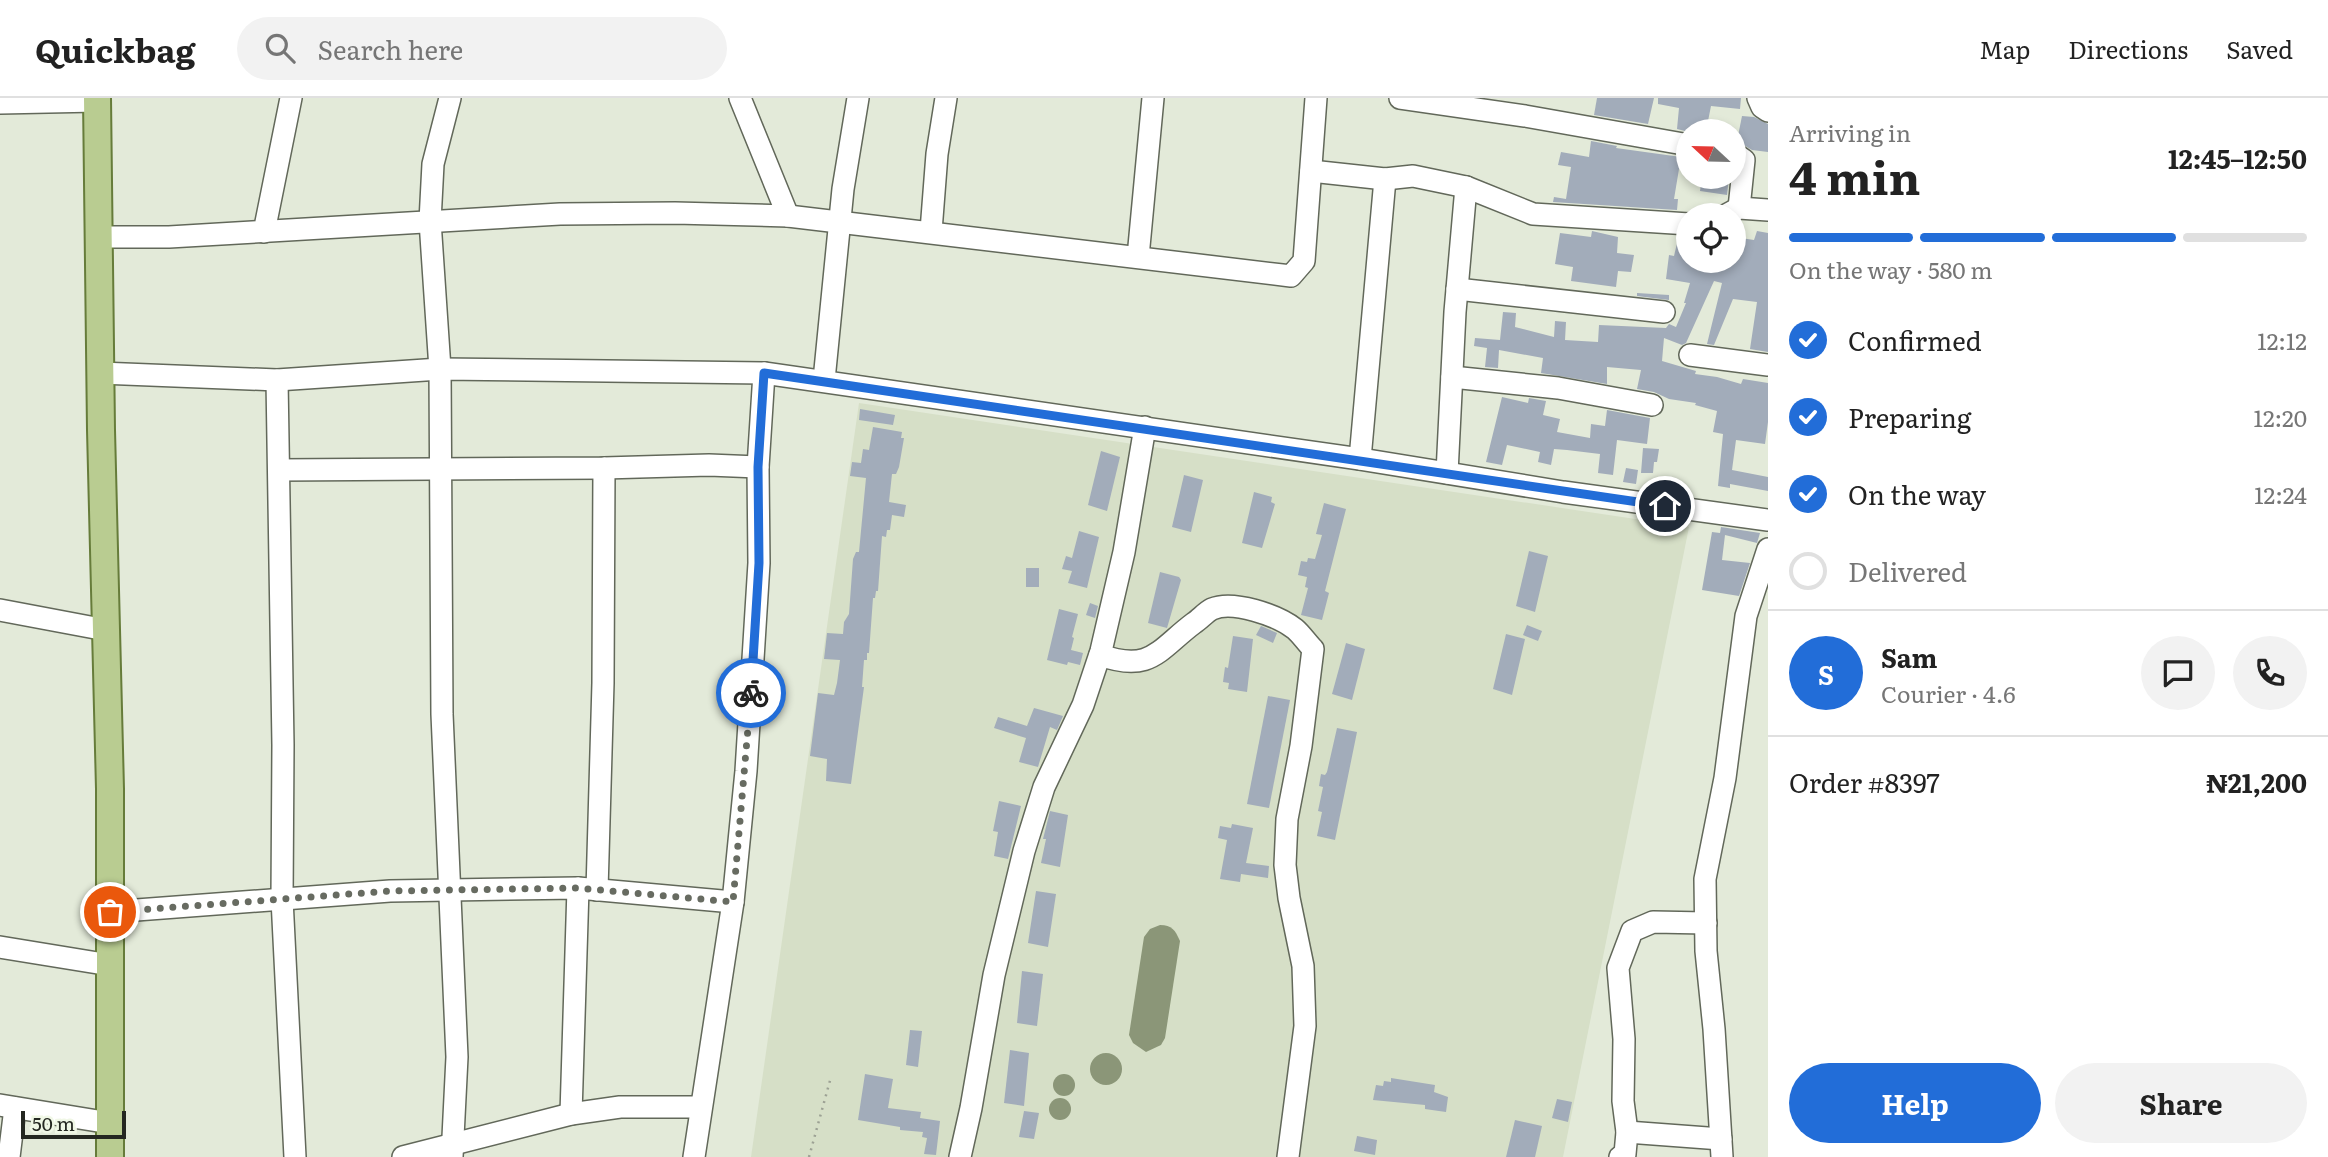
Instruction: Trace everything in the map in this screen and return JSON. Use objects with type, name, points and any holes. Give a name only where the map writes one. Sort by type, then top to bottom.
[{"type":"main road","points":[[97,99],[100,373],[110,789],[110,1157]]},
{"type":"street","points":[[264,232],[291,98]]},
{"type":"street","points":[[450,98],[433,164],[430,221],[440,369],[442,714],[457,1057],[452,1150]]},
{"type":"street","points":[[740,98],[788,216]]},
{"type":"street","points":[[824,380],[840,223],[858,98]]},
{"type":"street","points":[[931,232],[937,154],[946,98]]},
{"type":"street","points":[[1138,257],[1153,98]]},
{"type":"street","points":[[99,237],[169,237],[560,214],[788,216],[1291,276],[1304,261],[1317,98]]},
{"type":"street","points":[[1400,98],[1525,116],[1676,143]]},
{"type":"street","points":[[1758,98],[1762,107],[1768,111]]},
{"type":"street","points":[[0,103],[97,99]]},
{"type":"street","points":[[1311,171],[1385,179],[1413,176],[1466,187],[1532,214],[1676,224]]},
{"type":"street","points":[[1360,459],[1385,179]]},
{"type":"street","points":[[1447,473],[1457,289],[1466,187]]},
{"type":"street","points":[[1746,211],[1768,210]]},
{"type":"street","points":[[1457,289],[1664,312]]},
{"type":"street","points":[[1690,355],[1768,365]]},
{"type":"street","points":[[100,373],[277,380],[440,369],[764,373],[1768,520]]},
{"type":"street","points":[[694,1157],[733,902],[746,771],[759,563],[758,467],[764,373]]},
{"type":"street","points":[[1452,377],[1558,387],[1653,405]]},
{"type":"street","points":[[277,380],[283,745],[282,899],[295,1157]]},
{"type":"street","points":[[960,1157],[994,975],[1024,851],[1044,787],[1083,705],[1100,655],[1124,552],[1145,428]]},
{"type":"street","points":[[279,470],[709,465],[758,467]]},
{"type":"street","points":[[571,1114],[603,683],[604,468]]},
{"type":"street","points":[[1627,1132],[1721,1148],[1705,879],[1725,778],[1746,616],[1768,550]]},
{"type":"street","points":[[1100,655],[1122,663],[1140,660],[1163,652],[1212,609],[1238,607],[1279,620],[1295,629],[1313,649],[1301,746],[1287,819],[1285,865],[1303,966],[1305,1026],[1288,1157]]},
{"type":"street","points":[[0,610],[106,630]]},
{"type":"street","points":[[110,912],[390,891],[588,889],[733,902]]},
{"type":"street","points":[[1620,1157],[1625,1154],[1627,1132],[1623,1101],[1624,1040],[1618,968],[1632,931],[1653,922],[1706,923]]},
{"type":"street","points":[[0,947],[110,965]]},
{"type":"street","points":[[9,1157],[7,1106],[110,1123]]},
{"type":"street","points":[[403,1157],[452,1150],[571,1114],[620,1107],[701,1107]]},
{"type":"path","points":[[809,1157],[831,1077]]},
{"type":"shaded area","points":[[859,403],[1689,527],[1563,1157],[751,1157]]},
{"type":"shaded area","points":[[1160,925],[1173,929],[1180,941],[1165,1038],[1161,1045],[1146,1052],[1133,1043],[1129,1035],[1144,937],[1150,929]]},
{"type":"shaded area","points":[[1106,1053],[1117,1058],[1122,1069],[1117,1080],[1106,1085],[1095,1080],[1090,1069],[1095,1058]]},
{"type":"shaded area","points":[[1064,1074],[1072,1077],[1075,1085],[1072,1093],[1064,1096],[1056,1093],[1053,1085],[1056,1077]]},
{"type":"shaded area","points":[[1060,1098],[1068,1101],[1071,1109],[1068,1117],[1060,1120],[1052,1117],[1049,1109],[1052,1101]]},
{"type":"building","points":[[1597,98],[1654,98],[1648,124],[1594,115]]},
{"type":"building","points":[[1658,98],[1741,98],[1740,109],[1711,106],[1708,119],[1678,119],[1679,108],[1658,104]]},
{"type":"building","points":[[1742,116],[1754,117],[1768,124],[1768,152],[1746,146],[1746,119],[1741,119]]},
{"type":"building","points":[[1591,141],[1617,146],[1616,148],[1676,156],[1676,210],[1553,202],[1554,197],[1566,199],[1571,167],[1558,165],[1561,152],[1589,157]]},
{"type":"building","points":[[1700,189],[1728,189],[1727,195]]},
{"type":"building","points":[[1592,231],[1618,237],[1617,253],[1634,255],[1631,272],[1618,271],[1616,287],[1571,281],[1573,267],[1555,264],[1560,233],[1591,237]]},
{"type":"building","points":[[1757,231],[1768,233],[1768,352],[1750,349],[1757,302],[1733,299],[1714,345],[1707,344],[1722,283],[1714,281],[1686,343],[1682,345],[1664,338],[1662,361],[1696,371],[1695,374],[1741,384],[1743,379],[1768,383],[1765,444],[1736,440],[1732,470],[1768,477],[1768,491],[1730,484],[1730,488],[1718,486],[1723,434],[1713,432],[1717,411],[1695,405],[1696,403],[1669,399],[1654,392],[1637,389],[1641,370],[1607,367],[1607,384],[1541,373],[1543,358],[1499,350],[1498,368],[1485,367],[1487,348],[1474,346],[1475,338],[1500,340],[1503,312],[1516,313],[1515,327],[1554,337],[1555,321],[1566,322],[1565,340],[1598,342],[1599,325],[1666,328],[1669,324],[1676,327],[1686,303],[1690,283],[1666,279],[1669,255],[1674,256],[1676,248],[1676,273],[1746,273],[1746,239],[1754,240]]},
{"type":"building","points":[[1637,293],[1669,295],[1669,300],[1637,296]]},
{"type":"building","points":[[1502,397],[1528,403],[1529,398],[1546,401],[1543,415],[1560,419],[1557,432],[1590,438],[1591,424],[1605,426],[1607,410],[1650,418],[1647,444],[1617,440],[1613,475],[1598,473],[1600,454],[1567,450],[1554,449],[1551,465],[1538,462],[1540,452],[1507,445],[1502,465],[1486,462]]},
{"type":"building","points":[[860,409],[895,415],[893,425],[859,420]]},
{"type":"building","points":[[873,427],[902,432],[901,438],[904,438],[899,467],[896,474],[892,474],[889,502],[906,505],[904,517],[892,515],[890,530],[887,530],[886,537],[882,536],[878,591],[873,598],[869,653],[867,660],[864,660],[864,687],[851,784],[826,781],[827,759],[810,756],[818,693],[834,695],[837,683],[840,660],[824,659],[827,633],[843,634],[844,622],[849,614],[853,559],[856,552],[859,552],[866,478],[850,476],[852,462],[861,463],[863,449],[869,450]]},
{"type":"building","points":[[1643,448],[1659,449],[1653,473],[1641,473]]},
{"type":"building","points":[[1101,451],[1120,457],[1107,511],[1088,505]]},
{"type":"building","points":[[1626,468],[1638,470],[1636,484],[1623,482]]},
{"type":"building","points":[[1184,475],[1203,480],[1191,532],[1172,527]]},
{"type":"building","points":[[1254,492],[1272,497],[1271,502],[1275,504],[1262,548],[1242,543]]},
{"type":"building","points":[[1324,503],[1346,509],[1325,591],[1329,593],[1322,620],[1301,615],[1308,588],[1305,587],[1307,577],[1298,575],[1301,561],[1315,559],[1322,535],[1316,534]]},
{"type":"building","points":[[1721,527],[1760,533],[1757,543],[1725,535],[1722,560],[1750,563],[1739,596],[1702,590],[1712,532],[1720,533]]},
{"type":"building","points":[[1079,531],[1099,537],[1087,588],[1068,583],[1072,571],[1062,569],[1066,556],[1072,558]]},
{"type":"building","points":[[1529,551],[1548,556],[1535,612],[1516,606]]},
{"type":"building","points":[[1026,568],[1039,568],[1039,587],[1026,587]]},
{"type":"building","points":[[1160,572],[1181,580],[1167,628],[1148,623]]},
{"type":"building","points":[[1090,603],[1098,606],[1095,618],[1086,615]]},
{"type":"building","points":[[1059,609],[1078,614],[1071,650],[1083,653],[1080,665],[1047,660]]},
{"type":"building","points":[[1527,625],[1542,631],[1538,641],[1523,635]]},
{"type":"building","points":[[1261,626],[1277,633],[1273,643],[1256,635]]},
{"type":"building","points":[[1506,634],[1525,639],[1512,695],[1493,689]]},
{"type":"building","points":[[1233,636],[1253,639],[1247,692],[1228,689],[1229,683],[1223,682]]},
{"type":"building","points":[[1346,643],[1365,649],[1352,700],[1332,694]]},
{"type":"building","points":[[1268,696],[1290,700],[1269,808],[1247,804]]},
{"type":"building","points":[[1034,708],[1063,716],[1057,730],[1050,727],[1038,767],[1019,762],[1026,738],[994,728],[998,717],[1027,726]]},
{"type":"building","points":[[1337,728],[1357,732],[1335,840],[1317,836],[1322,812],[1318,811],[1323,787],[1319,786],[1321,774],[1325,775],[1327,772]]},
{"type":"building","points":[[999,801],[1021,806],[1008,859],[994,856],[998,832],[993,831]]},
{"type":"building","points":[[1050,811],[1068,815],[1060,867],[1041,863],[1046,839],[1043,839]]},
{"type":"building","points":[[1232,824],[1253,828],[1246,863],[1269,866],[1268,878],[1241,874],[1240,882],[1220,879],[1227,840],[1218,838],[1220,826],[1231,828]]},
{"type":"building","points":[[1036,891],[1056,894],[1048,947],[1028,943]]},
{"type":"building","points":[[1022,971],[1043,974],[1037,1026],[1017,1023]]},
{"type":"building","points":[[910,1030],[922,1031],[918,1067],[906,1065]]},
{"type":"building","points":[[1010,1050],[1029,1053],[1024,1106],[1004,1103]]},
{"type":"building","points":[[865,1074],[893,1079],[888,1108],[921,1112],[920,1118],[940,1121],[936,1155],[924,1154],[927,1138],[922,1137],[923,1132],[900,1130],[900,1127],[858,1120]]},
{"type":"building","points":[[1391,1078],[1435,1085],[1434,1092],[1448,1097],[1446,1112],[1425,1109],[1425,1105],[1373,1100],[1376,1085],[1383,1086],[1384,1081],[1391,1082]]},
{"type":"building","points":[[1557,1099],[1572,1102],[1568,1122],[1552,1118]]},
{"type":"building","points":[[1024,1111],[1039,1113],[1034,1139],[1019,1137]]},
{"type":"building","points":[[1515,1120],[1542,1126],[1535,1157],[1506,1157]]},
{"type":"building","points":[[1357,1136],[1377,1140],[1375,1155],[1354,1151]]},
{"type":"way so far","points":[[110,912],[390,891],[578,888],[733,902],[751,693]]},
{"type":"route","points":[[751,693],[759,563],[758,467],[764,373],[1665,506]]}]
